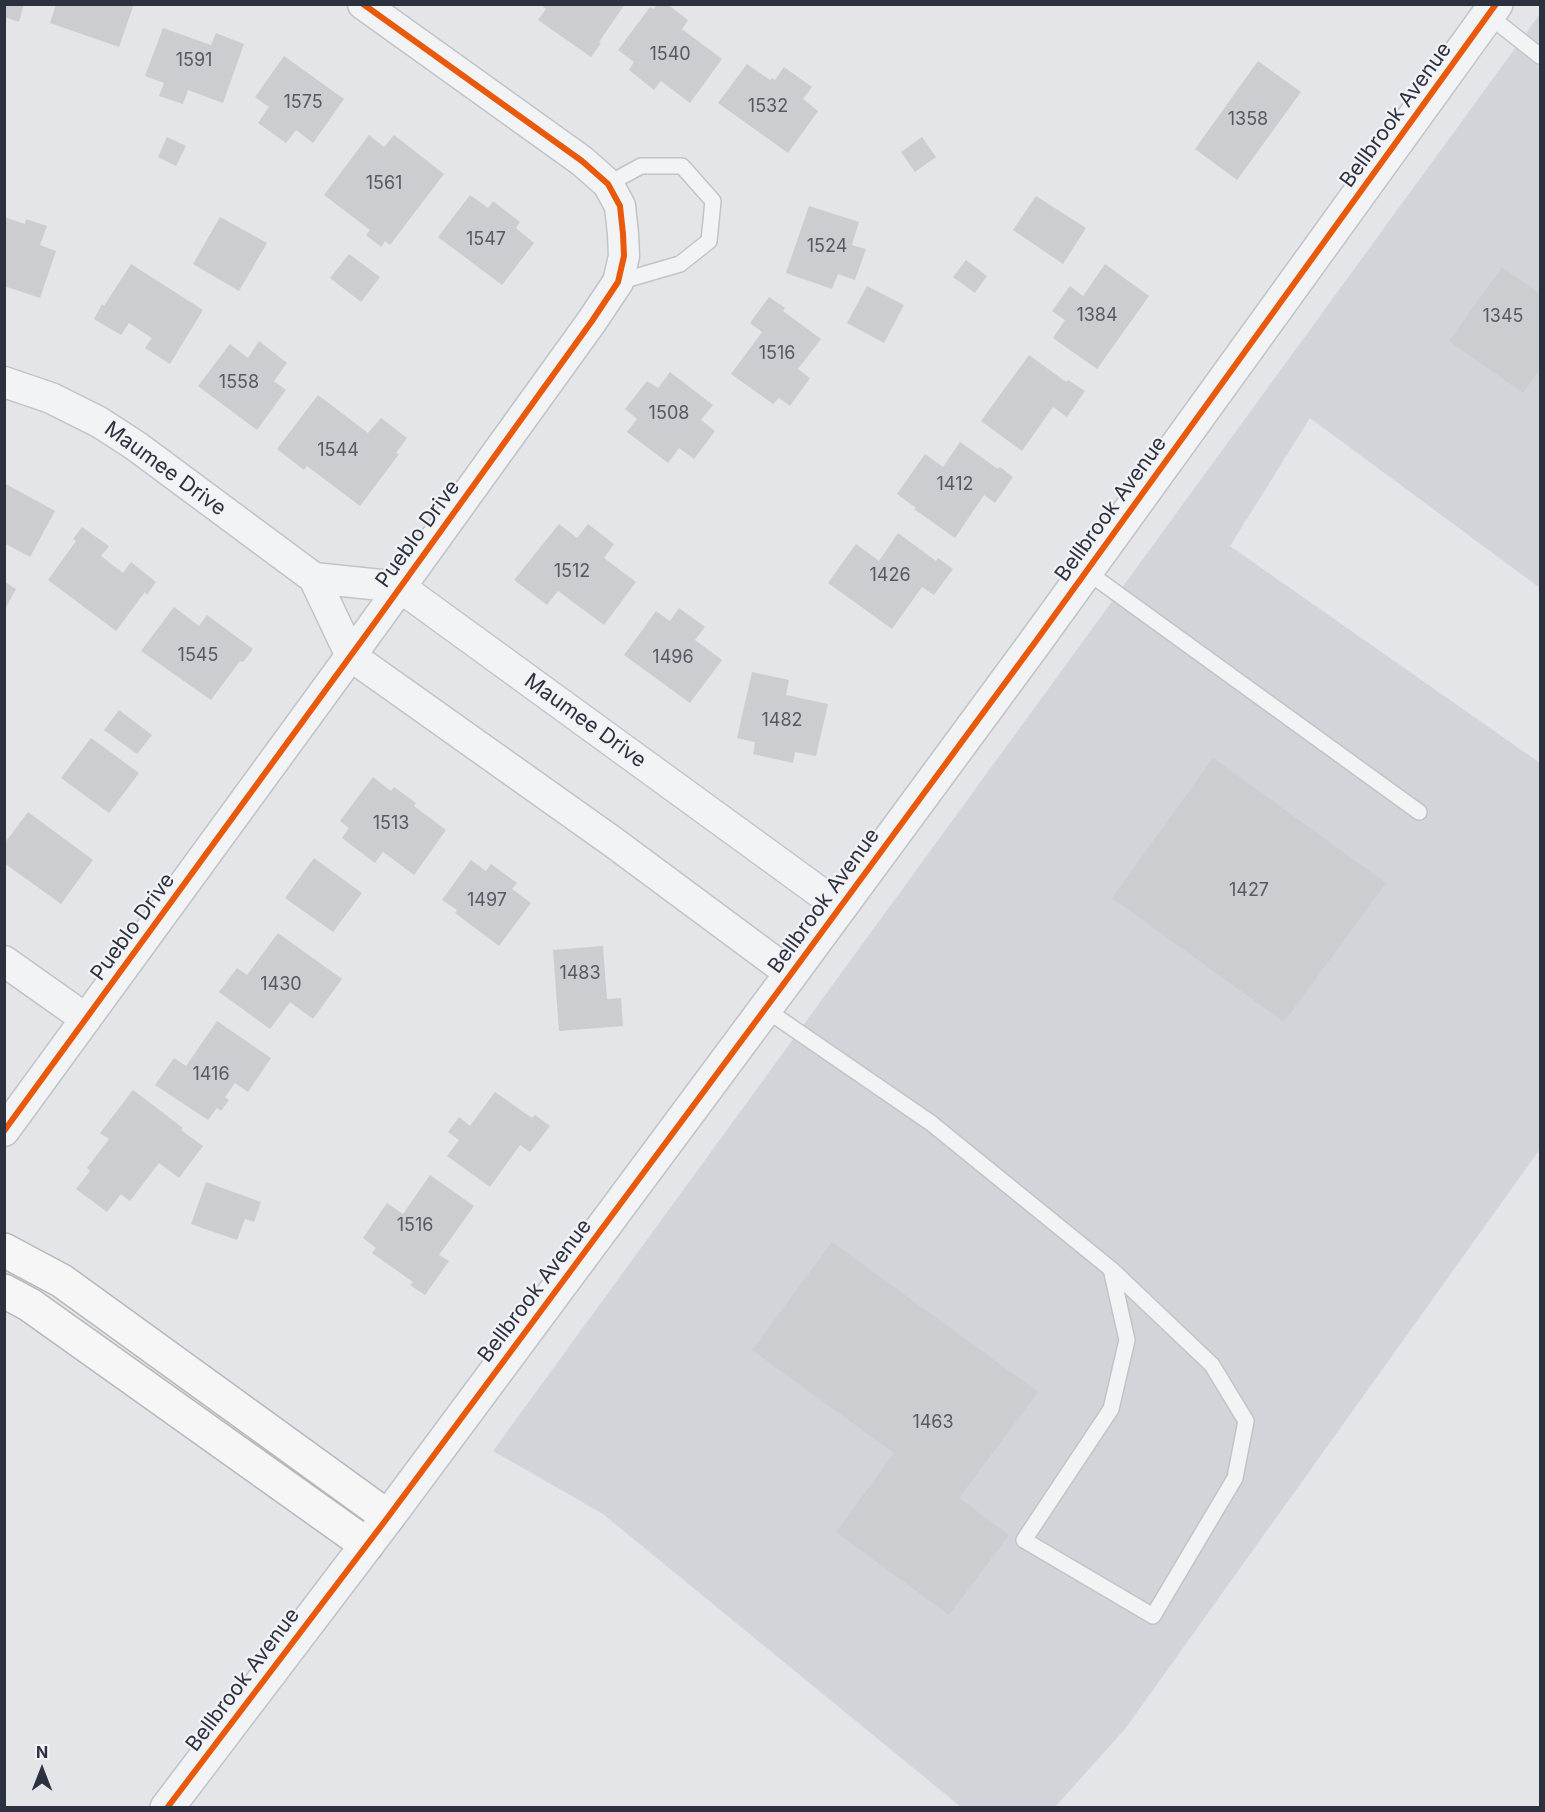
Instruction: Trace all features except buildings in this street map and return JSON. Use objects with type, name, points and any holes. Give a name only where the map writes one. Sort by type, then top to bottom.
[{"type":"highway","points":[[4,1250],[62,1281],[388,1517]]},
{"type":"highway","points":[[4,1292],[30,1305],[367,1545]]},
{"type":"street","name":"Pueblo Drive","points":[[4,1131],[351,656],[618,282],[624,256],[623,234],[620,206],[608,184],[582,160],[363,4]]},
{"type":"street","name":"Bellbrook Avenue","points":[[167,1808],[388,1517],[765,1010],[1492,10]]},
{"type":"street","name":"Maumee Drive","points":[[4,382],[51,398],[99,422],[136,446],[314,578],[351,656],[614,842],[791,974]]},
{"type":"street","points":[[314,578],[400,587]]},
{"type":"street","name":"Maumee Drive","points":[[400,587],[840,907]]},
{"type":"street","points":[[4,960],[86,1019]]},
{"type":"lane","points":[[1492,10],[1540,56]]},
{"type":"lane","points":[[608,184],[641,165],[682,165],[713,201],[709,241],[680,264],[618,282]]},
{"type":"lane","points":[[1086,571],[1419,812]]},
{"type":"lane","points":[[765,1010],[931,1123],[1111,1269],[1212,1365],[1246,1421],[1235,1478],[1153,1616],[1024,1540],[1111,1410],[1127,1340],[1111,1269]]},
{"type":"shaded area","points":[[1540,14],[1540,588],[1310,418],[1230,546],[1540,763],[1540,1149],[1125,1729],[1055,1807],[961,1807],[603,1514],[493,1451]]},
{"type":"cycle path","points":[[4,1131],[376,621],[618,282],[624,256],[623,234],[620,206],[608,184],[582,161],[363,4]]},
{"type":"cycle path","points":[[167,1808],[388,1517],[791,974],[1036,641],[1496,4]]}]
